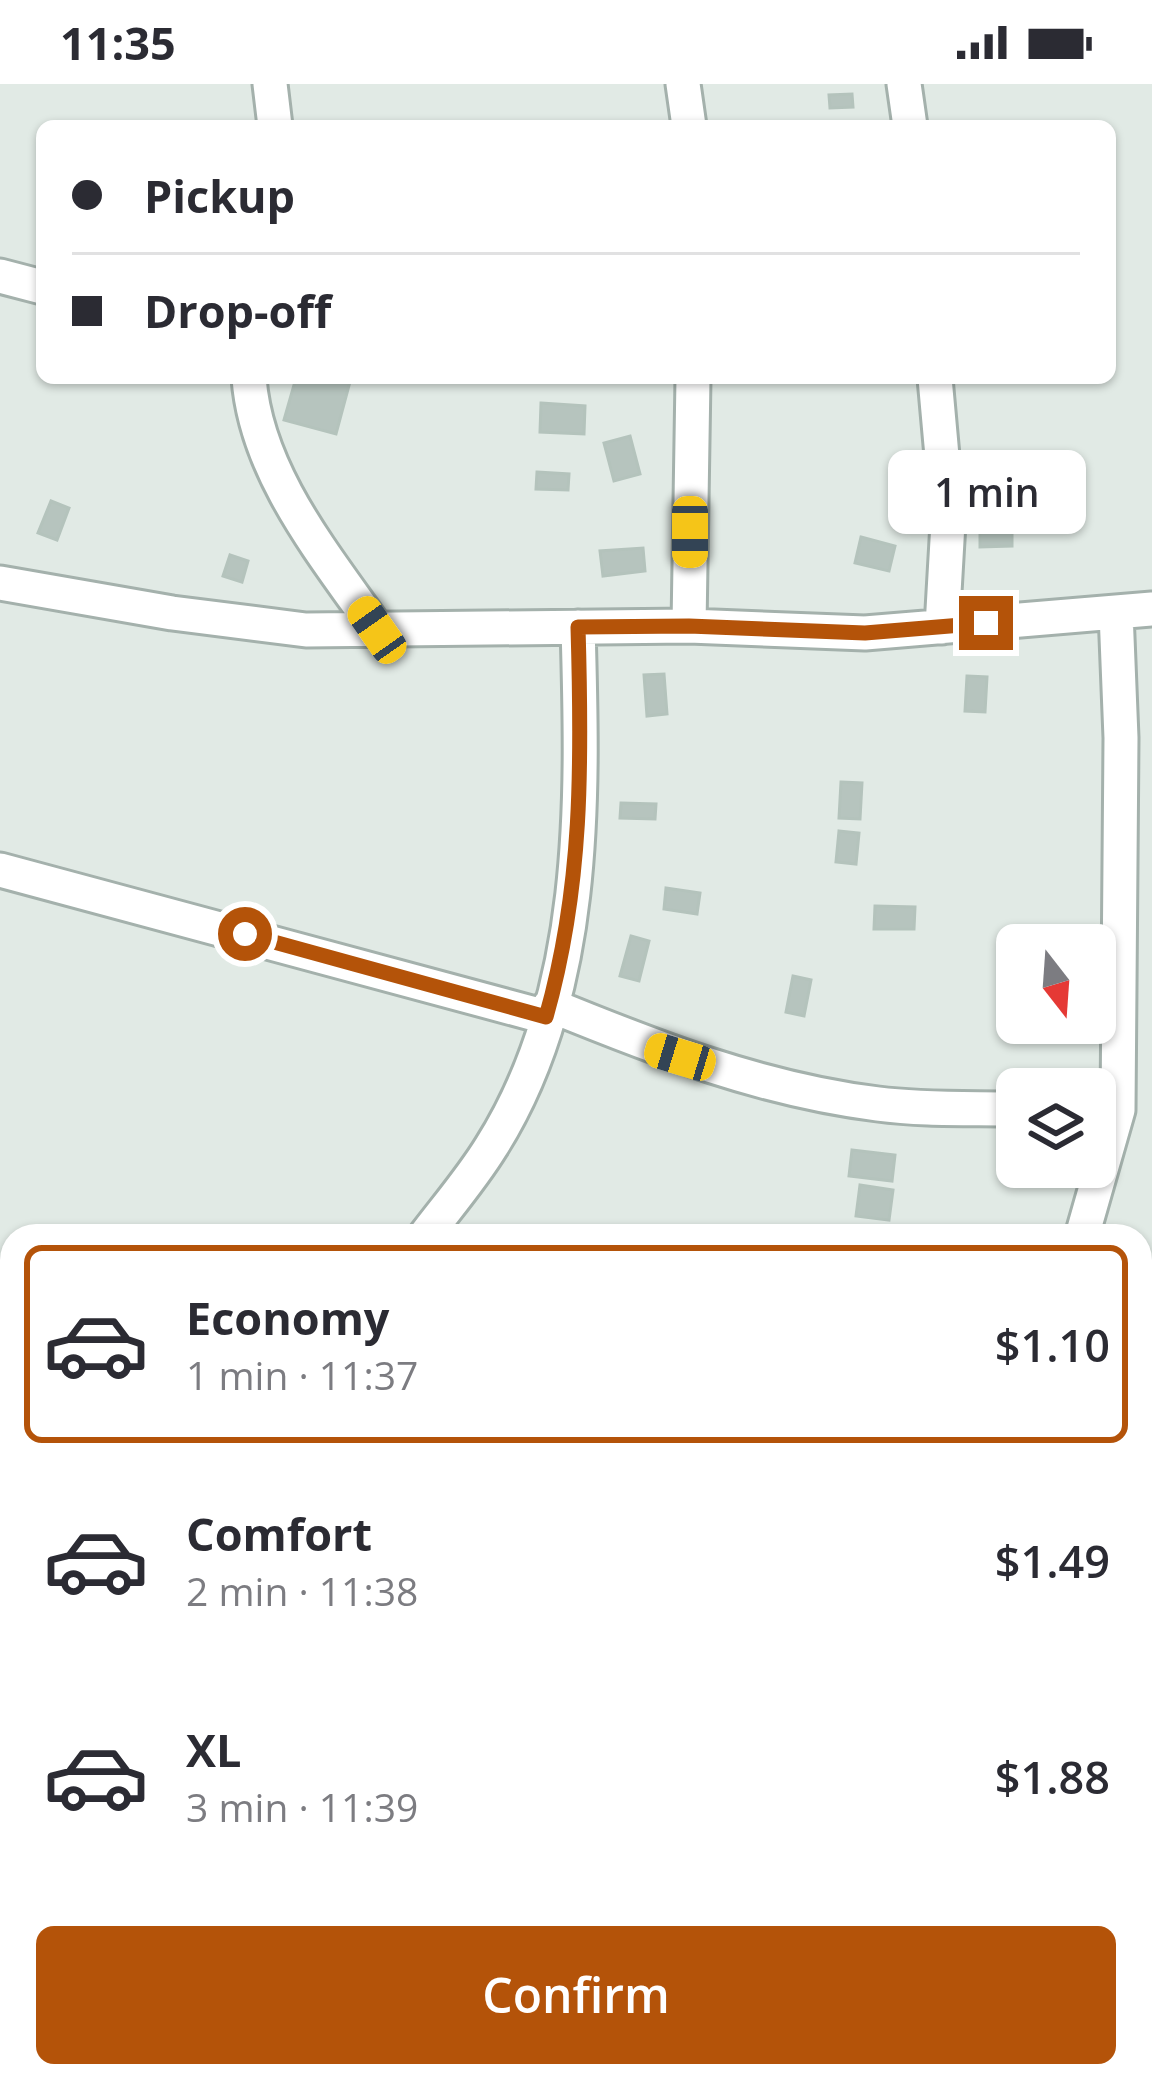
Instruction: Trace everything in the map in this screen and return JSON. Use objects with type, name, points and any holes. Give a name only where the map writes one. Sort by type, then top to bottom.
[{"type":"street","points":[[270,84],[274,120]]},
{"type":"street","points":[[683,84],[688,120]]},
{"type":"street","points":[[904,84],[909,120]]},
{"type":"street","points":[[0,276],[36,285]]},
{"type":"street","points":[[249,384],[262,448],[377,630]]},
{"type":"street","points":[[689,626],[693,384]]},
{"type":"street","points":[[935,384],[947,523],[942,627]]},
{"type":"street","points":[[0,583],[306,630],[689,626],[865,633],[1152,609]]},
{"type":"street","points":[[1086,1224],[1122,1111],[1116,612]]},
{"type":"street","points":[[434,1224],[492,1146],[530,1069],[561,968],[578,858],[578,627]]},
{"type":"street","points":[[0,870],[548,1011],[748,1077],[878,1104],[996,1108]]},
{"type":"building","points":[[852,94],[853,107],[830,108],[829,95]]},
{"type":"building","points":[[294,384],[349,384],[336,434],[284,420]]},
{"type":"building","points":[[541,403],[585,406],[584,434],[540,432]]},
{"type":"building","points":[[630,436],[640,474],[614,481],[604,443]]},
{"type":"building","points":[[537,472],[569,474],[568,490],[536,489]]},
{"type":"building","points":[[51,501],[69,508],[57,540],[38,533]]},
{"type":"building","points":[[1012,528],[1012,546],[980,547],[980,530]]},
{"type":"building","points":[[861,537],[895,546],[889,571],[855,563]]},
{"type":"building","points":[[643,548],[645,571],[603,576],[600,551]]},
{"type":"building","points":[[230,555],[248,561],[242,582],[223,576]]},
{"type":"building","points":[[664,674],[667,714],[647,716],[644,675]]},
{"type":"building","points":[[967,676],[987,677],[985,712],[965,711]]},
{"type":"building","points":[[841,782],[862,783],[860,819],[839,818]]},
{"type":"building","points":[[621,803],[656,804],[655,819],[620,818]]},
{"type":"building","points":[[839,831],[859,833],[856,864],[836,862]]},
{"type":"building","points":[[666,888],[700,893],[697,914],[664,909]]},
{"type":"building","points":[[875,906],[915,907],[914,929],[874,929]]},
{"type":"building","points":[[631,936],[649,941],[639,981],[620,976]]},
{"type":"building","points":[[793,976],[811,980],[804,1016],[786,1012]]},
{"type":"building","points":[[852,1150],[895,1155],[892,1181],[849,1176]]},
{"type":"building","points":[[860,1185],[893,1190],[889,1220],[856,1216]]},
{"type":"route","points":[[245,934],[546,1017],[561,968],[578,858],[578,627],[865,633],[986,623]]}]
